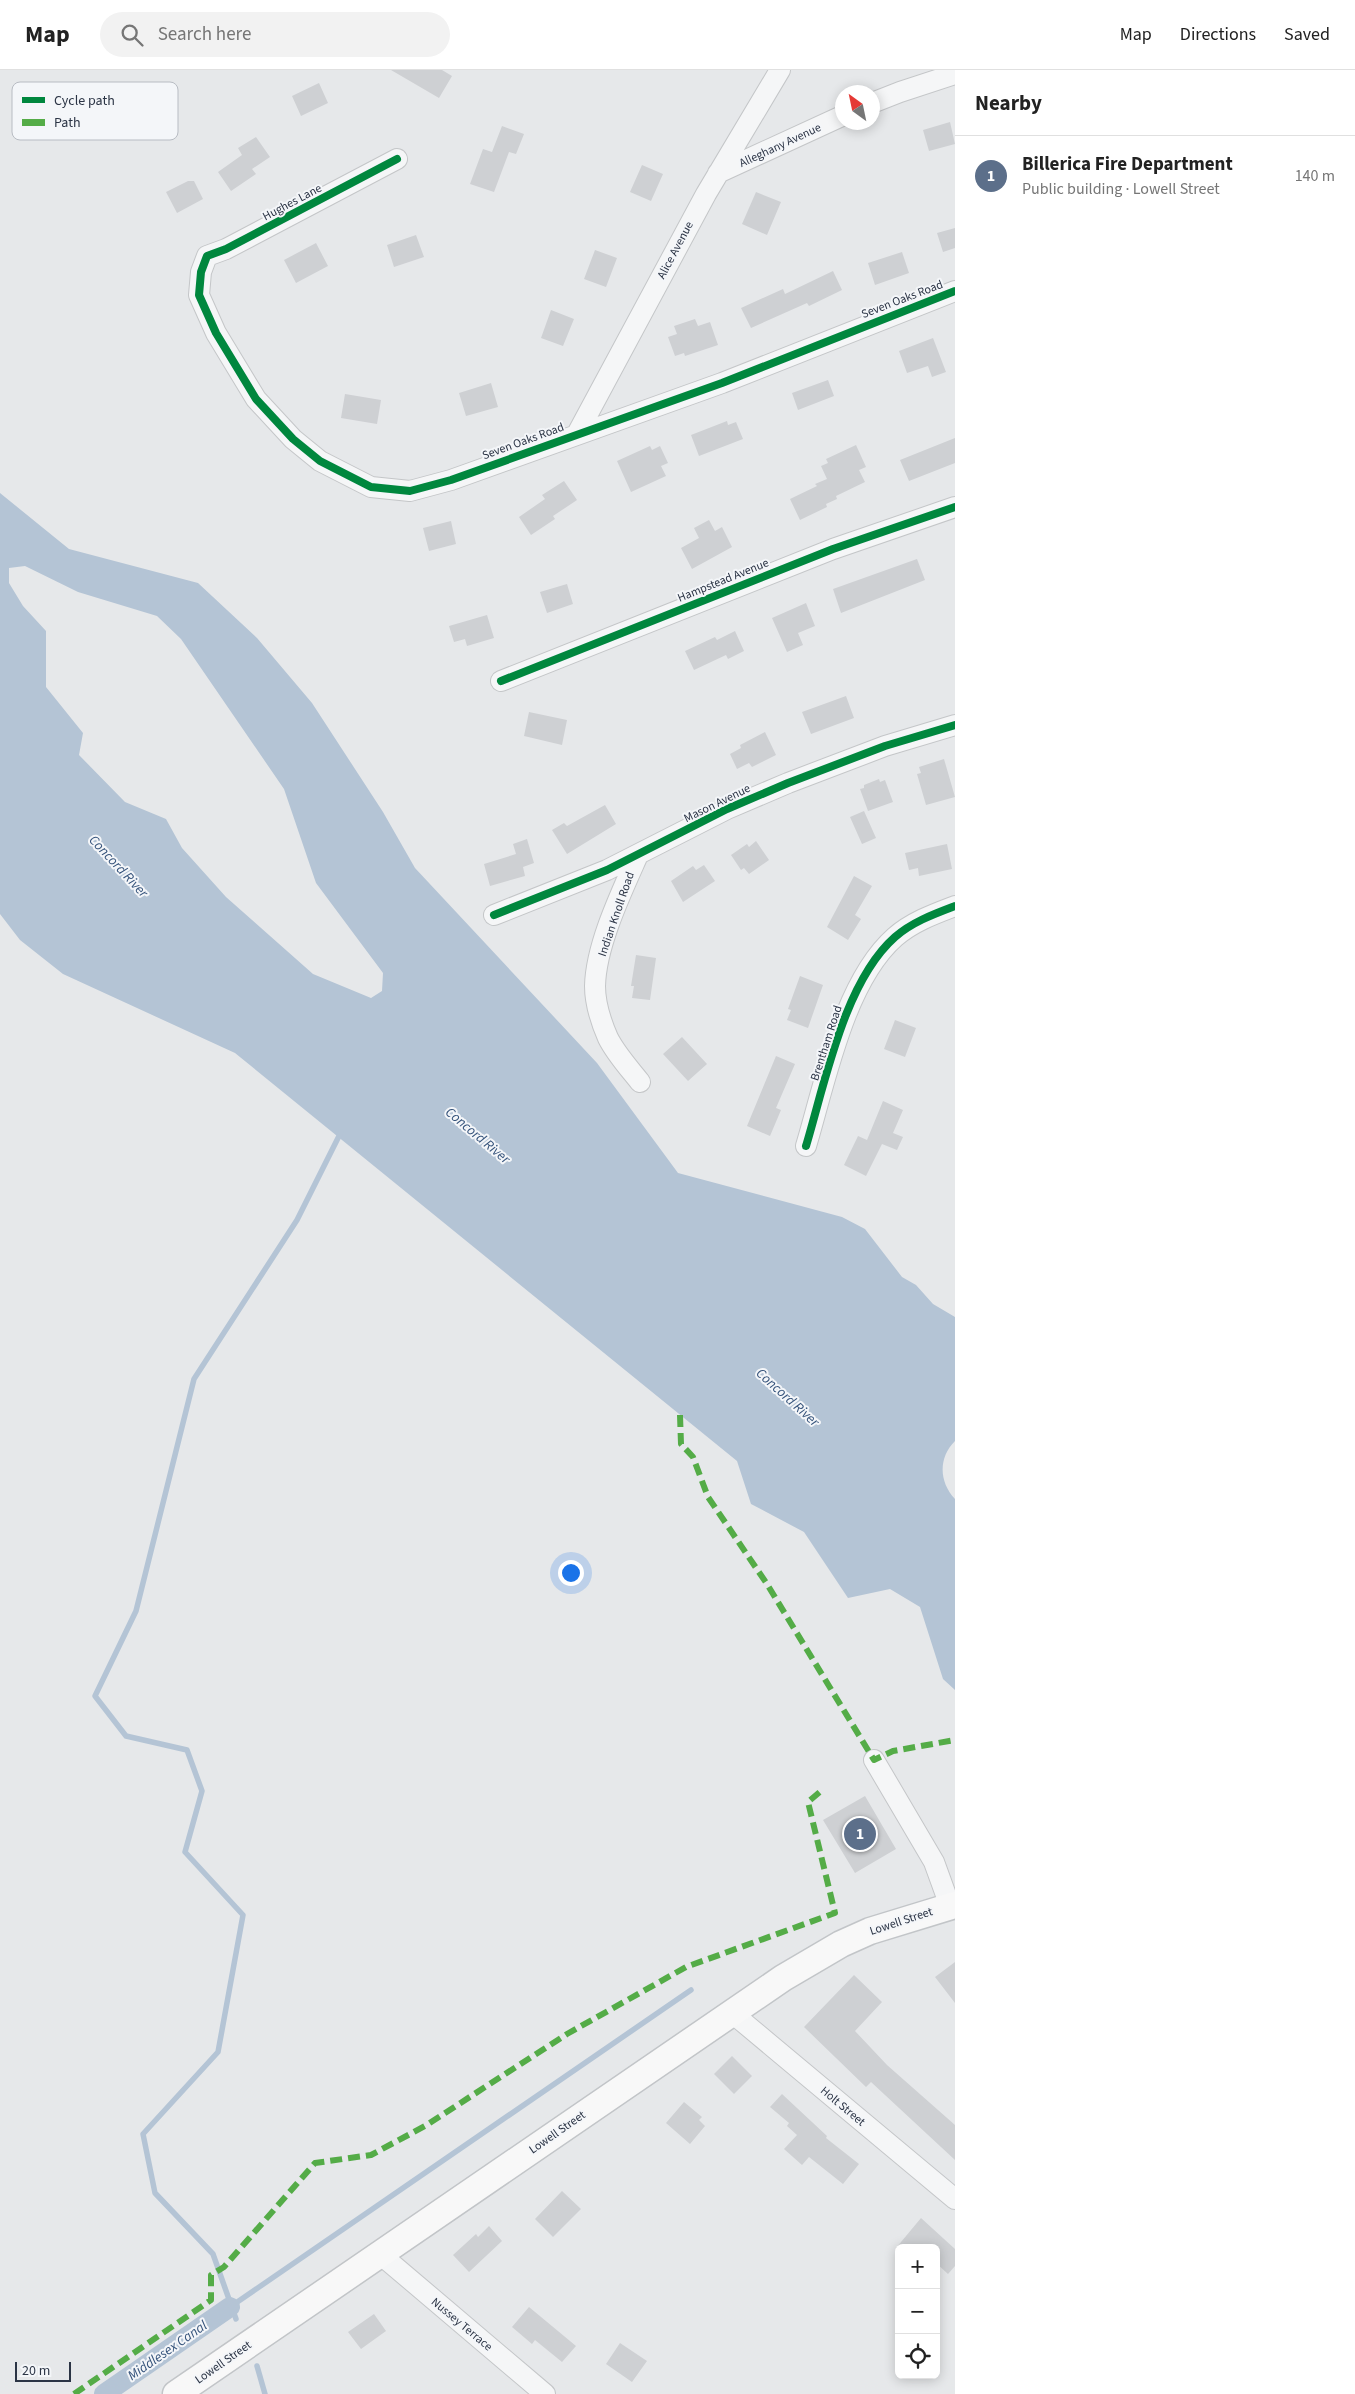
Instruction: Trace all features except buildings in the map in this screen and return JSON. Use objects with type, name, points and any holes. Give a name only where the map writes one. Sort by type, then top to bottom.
[{"type":"main road","name":"Lowell Street","points":[[176,2394],[731,2012],[798,1969],[841,1944],[870,1930],[952,1905]]},
{"type":"street","name":"Alice Avenue","points":[[576,434],[718,173],[780,70]]},
{"type":"street","points":[[880,101],[955,74]]},
{"type":"street","name":"Alleghany Avenue","points":[[718,173],[835,119]]},
{"type":"street","name":"Hughes Lane","points":[[203,266],[207,256],[226,250],[397,159]]},
{"type":"street","name":"Seven Oaks Road","points":[[203,266],[199,295],[216,333],[256,399],[293,439],[320,461],[371,487],[410,491],[451,480],[722,382],[955,291]]},
{"type":"street","name":"Hampstead Avenue","points":[[501,681],[833,549],[955,507]]},
{"type":"street","name":"Mason Avenue","points":[[494,915],[558,890],[638,855],[727,809],[788,782],[885,746],[955,725]]},
{"type":"street","name":"Indian Knoll Road","points":[[638,855],[608,930],[598,966],[595,986],[600,1018],[608,1038],[640,1082]]},
{"type":"street","name":"Brentham Road","points":[[806,1146],[841,1028],[871,968],[885,947],[906,929],[955,906]]},
{"type":"street","points":[[874,1760],[934,1862],[952,1905]]},
{"type":"street","name":"Holt Street","points":[[731,2012],[955,2199]]},
{"type":"street","name":"Nussey Terrace","points":[[380,2254],[545,2394]]},
{"type":"water","name":"Concord River","points":[[0,493],[69,549],[198,583],[257,638],[312,703],[383,812],[415,868],[597,1063],[678,1173],[842,1217],[865,1229],[902,1277],[916,1285],[933,1304],[955,1317],[955,1441],[949,1448],[943,1462],[943,1478],[955,1499],[955,1690],[943,1679],[920,1607],[890,1589],[848,1598],[804,1532],[751,1504],[737,1461],[235,1053],[63,974],[20,940],[0,914]],"holes":[[[25,566],[78,592],[157,616],[181,639],[284,789],[316,883],[383,973],[382,991],[371,998],[313,974],[226,897],[182,848],[166,819],[125,802],[79,755],[83,733],[46,687],[46,631],[23,606],[9,583],[9,568]]]},
{"type":"waterway","points":[[236,2319],[213,2254],[155,2193],[143,2134],[218,2052],[243,1915],[185,1852],[202,1791],[187,1750],[126,1736],[95,1696],[136,1611],[194,1379],[297,1220],[341,1132]]},
{"type":"waterway","points":[[230,2307],[691,1990]]},
{"type":"waterway","name":"Middlesex Canal","points":[[104,2394],[230,2307]]},
{"type":"waterway","points":[[257,2366],[265,2394]]},
{"type":"marked path","points":[[680,1415],[681,1444],[693,1457],[708,1497],[767,1584],[874,1760],[893,1751],[955,1740]]},
{"type":"marked path","points":[[74,2394],[211,2300],[211,2275],[224,2267],[315,2163],[371,2155],[425,2126],[567,2034],[686,1967],[835,1913],[808,1802],[821,1791]]},
{"type":"cycle path","points":[[397,159],[226,249],[207,256],[201,272],[199,295],[216,333],[256,399],[293,439],[320,461],[371,487],[410,491],[451,480],[722,383],[955,291]]},
{"type":"cycle path","points":[[501,681],[833,549],[955,507]]},
{"type":"cycle path","points":[[494,915],[607,870],[727,809],[788,783],[885,746],[955,725]]},
{"type":"cycle path","points":[[806,1146],[829,1064],[849,1006],[862,980],[877,956],[895,937],[924,919],[955,906]]},
{"type":"place","name":"Billerica Fire Department","points":[[860,1834]]}]
